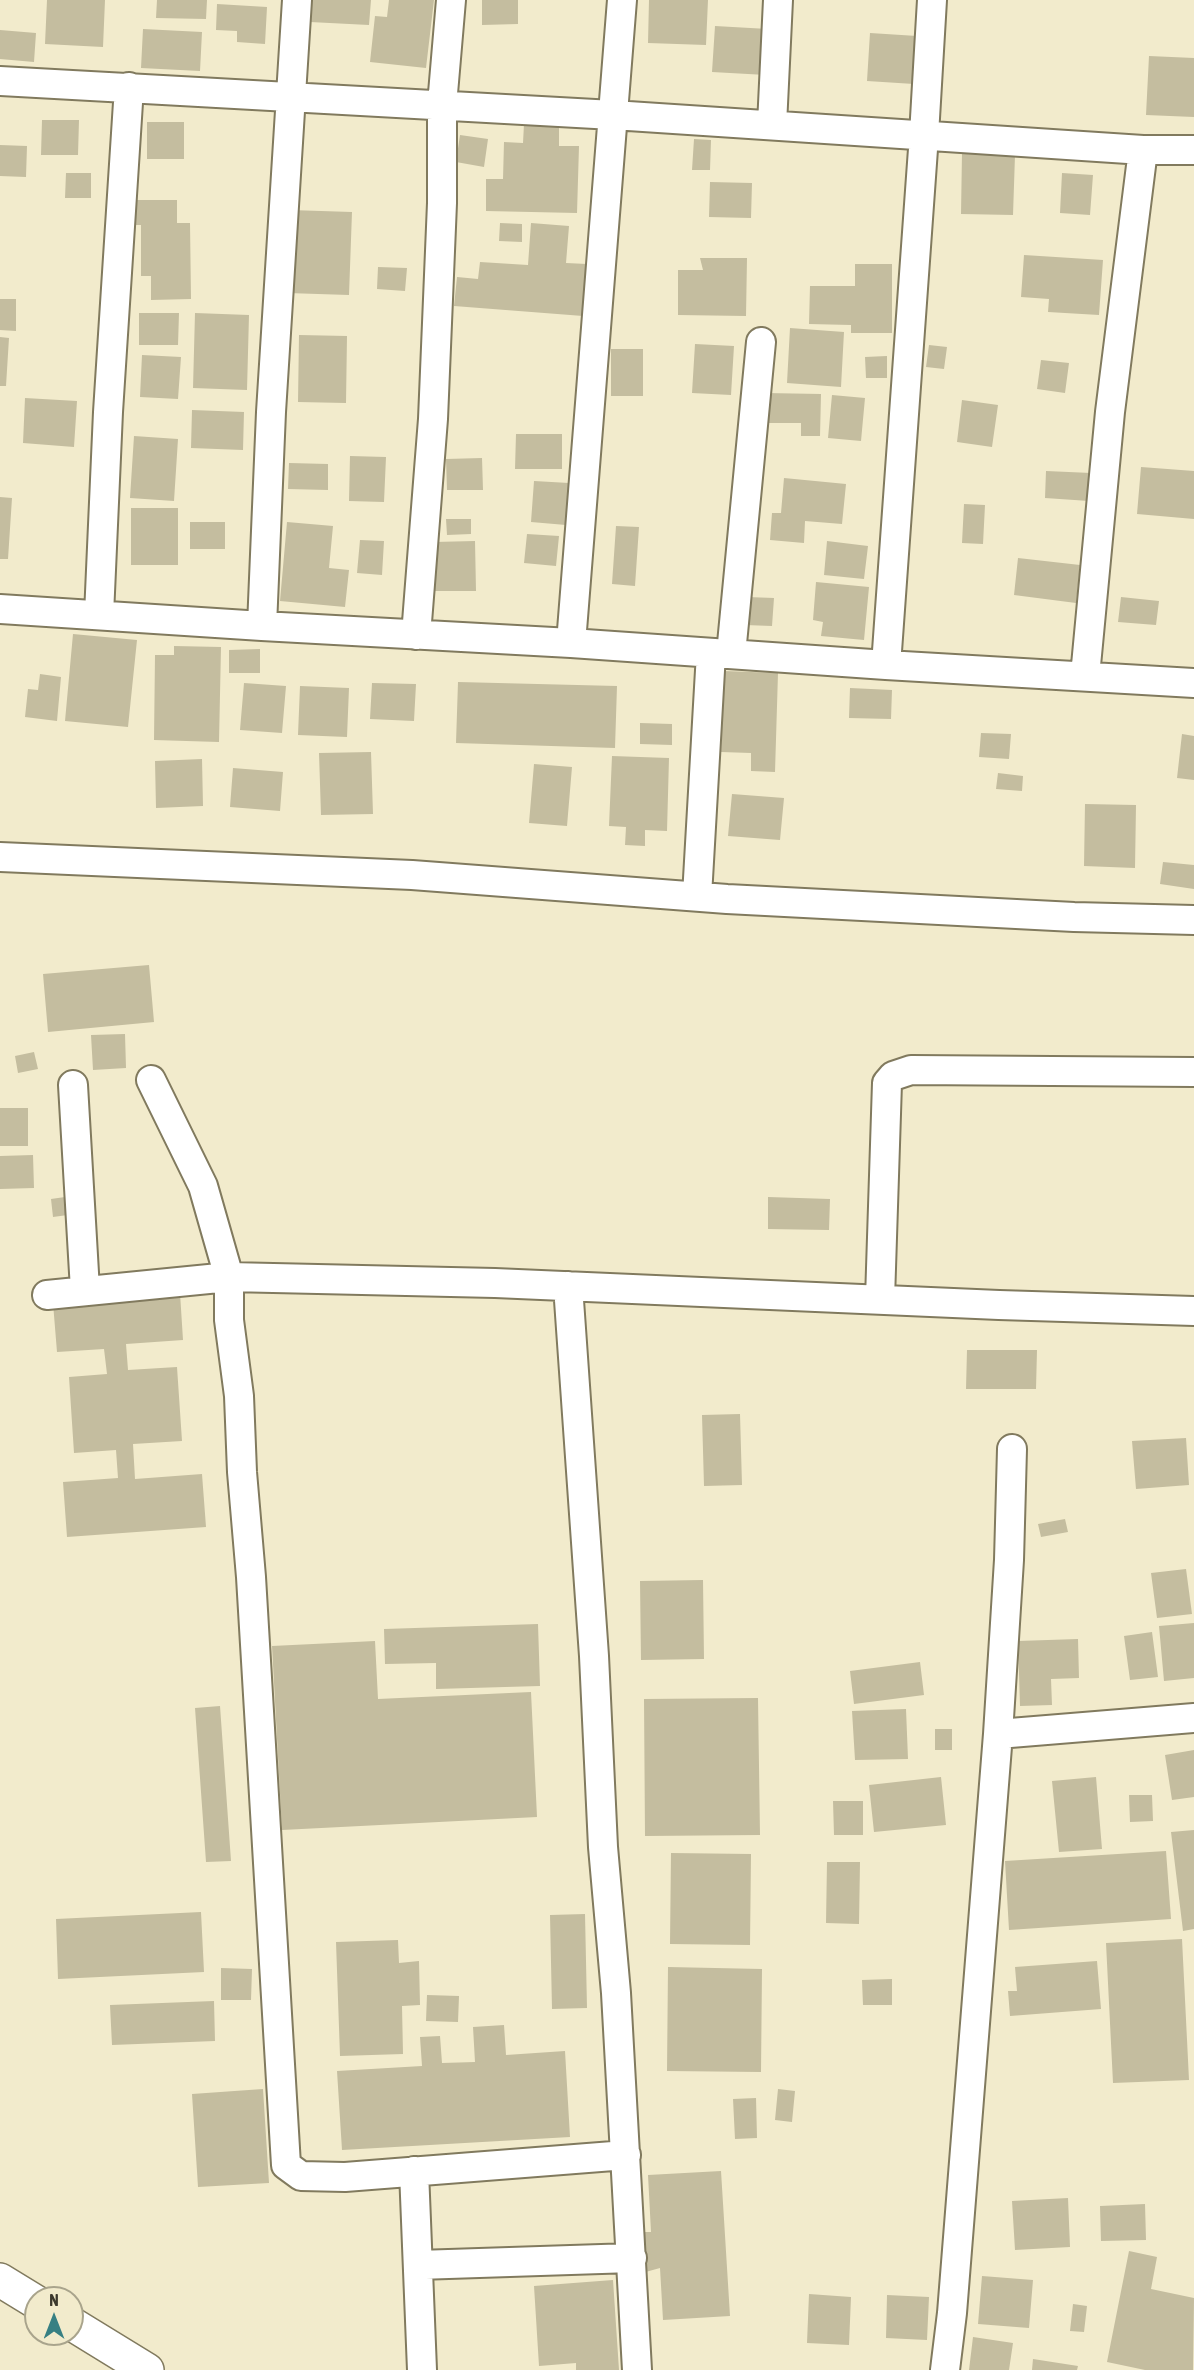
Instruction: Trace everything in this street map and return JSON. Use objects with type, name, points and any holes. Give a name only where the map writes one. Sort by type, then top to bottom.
[{"type":"street","points":[[262,627],[271,412],[297,0]]},
{"type":"street","points":[[416,635],[433,419],[442,203],[442,105],[451,0]]},
{"type":"street","points":[[571,643],[622,0]]},
{"type":"street","points":[[772,125],[778,0]]},
{"type":"street","points":[[886,665],[932,0]]},
{"type":"street","points":[[0,81],[613,115],[1143,150],[1194,150]]},
{"type":"street","points":[[99,615],[108,412],[129,87]]},
{"type":"street","points":[[1085,676],[1110,412],[1143,150]]},
{"type":"street","points":[[697,896],[721,653],[761,342]]},
{"type":"street","points":[[0,609],[1194,683]]},
{"type":"street","points":[[0,857],[412,875],[697,896],[1074,917],[1194,921]]},
{"type":"street","points":[[880,1299],[887,1083],[893,1076],[911,1070],[1194,1072]]},
{"type":"street","points":[[151,1080],[203,1186],[229,1277],[229,1320],[239,1396],[286,2165],[302,2176],[345,2177],[626,2155]]},
{"type":"street","points":[[73,1085],[85,1290]]},
{"type":"street","points":[[47,1294],[229,1277],[568,1286],[1194,1311]]},
{"type":"street","points":[[568,1286],[594,1656],[603,1847],[616,1993],[638,2370]]},
{"type":"street","points":[[945,2370],[952,2313],[998,1734],[1009,1560],[1011,1449]]},
{"type":"street","points":[[998,1734],[1194,1718]]},
{"type":"street","points":[[414,2171],[422,2370]]},
{"type":"street","points":[[418,2265],[632,2258]]},
{"type":"street","points":[[0,2280],[24,2295]]},
{"type":"street","points":[[84,2331],[147,2370]]},
{"type":"building","points":[[47,0],[105,0],[103,47],[45,44]]},
{"type":"building","points":[[157,0],[207,0],[206,19],[156,18]]},
{"type":"building","points":[[312,0],[371,0],[369,25],[310,22]]},
{"type":"building","points":[[389,0],[434,0],[426,68],[370,62],[375,16],[387,17]]},
{"type":"building","points":[[482,0],[518,0],[518,24],[482,25]]},
{"type":"building","points":[[649,0],[708,0],[706,45],[648,43]]},
{"type":"building","points":[[217,4],[267,7],[265,44],[237,42],[237,31],[216,30]]},
{"type":"building","points":[[715,26],[768,29],[766,75],[712,72]]},
{"type":"building","points":[[143,29],[202,32],[200,71],[141,68]]},
{"type":"building","points":[[0,30],[36,33],[34,62],[0,59]]},
{"type":"building","points":[[870,33],[917,36],[914,84],[867,81]]},
{"type":"building","points":[[1149,56],[1194,58],[1194,117],[1146,115]]},
{"type":"building","points":[[42,120],[79,120],[78,155],[41,155]]},
{"type":"building","points":[[147,122],[184,122],[184,159],[147,159]]},
{"type":"building","points":[[524,124],[559,125],[559,146],[579,146],[577,213],[486,211],[486,179],[503,179],[504,142],[523,143]]},
{"type":"building","points":[[460,135],[488,139],[484,167],[456,162]]},
{"type":"building","points":[[694,139],[711,140],[710,170],[692,170]]},
{"type":"building","points":[[0,145],[27,146],[26,177],[0,176]]},
{"type":"building","points":[[962,153],[1015,155],[1013,215],[961,214]]},
{"type":"building","points":[[66,173],[91,173],[91,198],[65,198]]},
{"type":"building","points":[[1062,173],[1093,175],[1090,215],[1060,213]]},
{"type":"building","points":[[710,182],[752,183],[751,218],[709,217]]},
{"type":"building","points":[[131,200],[177,200],[177,223],[190,223],[191,299],[151,300],[151,276],[141,276],[141,225],[131,225]]},
{"type":"building","points":[[290,210],[352,212],[349,295],[287,293]]},
{"type":"building","points":[[500,223],[522,224],[522,242],[499,241]]},
{"type":"building","points":[[531,223],[569,226],[566,263],[587,264],[583,316],[454,306],[457,277],[478,279],[480,262],[528,265]]},
{"type":"building","points":[[1024,255],[1103,260],[1099,315],[1048,312],[1049,299],[1021,297]]},
{"type":"building","points":[[700,258],[747,258],[746,316],[678,315],[678,270],[703,270]]},
{"type":"building","points":[[855,264],[892,264],[892,333],[851,333],[851,325],[809,324],[810,286],[855,286]]},
{"type":"building","points":[[378,267],[407,268],[405,291],[377,289]]},
{"type":"building","points":[[0,299],[16,299],[16,331],[0,330]]},
{"type":"building","points":[[139,313],[179,313],[178,345],[139,345]]},
{"type":"building","points":[[195,313],[249,315],[247,390],[193,388]]},
{"type":"building","points":[[790,328],[844,332],[841,387],[787,383]]},
{"type":"building","points":[[299,335],[347,336],[346,403],[298,402]]},
{"type":"building","points":[[0,337],[9,338],[6,386],[0,386]]},
{"type":"building","points":[[695,344],[734,346],[731,395],[692,393]]},
{"type":"building","points":[[929,345],[947,347],[944,369],[926,367]]},
{"type":"building","points":[[611,349],[643,349],[643,396],[611,396]]},
{"type":"building","points":[[142,355],[181,357],[178,399],[140,397]]},
{"type":"building","points":[[887,356],[887,378],[866,378],[865,357]]},
{"type":"building","points":[[1041,360],[1069,363],[1065,393],[1037,389]]},
{"type":"building","points":[[765,393],[821,394],[820,436],[801,436],[801,423],[765,423]]},
{"type":"building","points":[[832,395],[865,398],[861,441],[828,438]]},
{"type":"building","points":[[25,398],[77,401],[74,447],[23,443]]},
{"type":"building","points":[[962,400],[998,405],[992,447],[957,442]]},
{"type":"building","points":[[192,410],[244,412],[243,450],[191,448]]},
{"type":"building","points":[[516,434],[562,434],[562,469],[515,469]]},
{"type":"building","points":[[134,436],[178,439],[174,501],[130,498]]},
{"type":"building","points":[[350,456],[386,457],[384,502],[349,501]]},
{"type":"building","points":[[482,458],[483,490],[447,490],[446,459]]},
{"type":"building","points":[[289,463],[328,464],[328,490],[288,489]]},
{"type":"building","points":[[1141,467],[1194,471],[1194,519],[1137,514]]},
{"type":"building","points":[[1046,471],[1091,473],[1089,501],[1045,498]]},
{"type":"building","points":[[784,478],[846,484],[842,524],[805,521],[804,543],[770,540],[772,513],[781,513]]},
{"type":"building","points":[[534,481],[569,483],[566,525],[531,522]]},
{"type":"building","points":[[0,497],[12,498],[8,559],[0,559]]},
{"type":"building","points":[[964,504],[985,505],[983,544],[962,543]]},
{"type":"building","points":[[131,508],[178,508],[178,565],[131,565]]},
{"type":"building","points":[[446,519],[471,519],[471,534],[447,535]]},
{"type":"building","points":[[190,522],[225,522],[225,549],[190,549]]},
{"type":"building","points":[[287,522],[333,526],[329,568],[349,570],[345,607],[280,601]]},
{"type":"building","points":[[616,526],[639,527],[635,586],[612,584]]},
{"type":"building","points":[[527,534],[559,536],[556,566],[524,563]]},
{"type":"building","points":[[360,540],[384,541],[382,575],[357,573]]},
{"type":"building","points":[[475,541],[476,591],[435,591],[434,542]]},
{"type":"building","points":[[827,541],[868,546],[864,579],[824,575]]},
{"type":"building","points":[[1018,558],[1080,565],[1076,603],[1014,595]]},
{"type":"building","points":[[816,582],[869,587],[864,640],[821,636],[823,622],[813,620]]},
{"type":"building","points":[[747,597],[774,598],[772,626],[745,625]]},
{"type":"building","points":[[1121,597],[1159,601],[1156,625],[1118,622]]},
{"type":"building","points":[[73,634],[137,640],[128,727],[65,721]]},
{"type":"building","points":[[174,646],[221,647],[219,742],[154,740],[155,655],[174,655]]},
{"type":"building","points":[[260,649],[260,673],[229,673],[229,650]]},
{"type":"building","points":[[724,671],[778,673],[775,772],[751,771],[751,753],[721,752]]},
{"type":"building","points":[[40,674],[61,677],[57,721],[25,717],[28,689],[38,690]]},
{"type":"building","points":[[458,682],[617,686],[615,748],[456,743]]},
{"type":"building","points":[[244,683],[286,686],[282,733],[240,730]]},
{"type":"building","points":[[372,683],[416,684],[414,721],[370,719]]},
{"type":"building","points":[[300,686],[349,688],[347,737],[298,735]]},
{"type":"building","points":[[850,688],[892,690],[891,719],[849,718]]},
{"type":"building","points":[[640,723],[672,724],[672,745],[640,744]]},
{"type":"building","points":[[981,733],[1011,734],[1009,759],[979,757]]},
{"type":"building","points":[[1182,734],[1194,736],[1194,780],[1177,778]]},
{"type":"building","points":[[371,752],[373,814],[321,815],[319,753]]},
{"type":"building","points":[[612,756],[669,758],[667,831],[645,830],[645,846],[625,845],[626,827],[609,826]]},
{"type":"building","points":[[202,759],[203,806],[156,808],[155,761]]},
{"type":"building","points":[[534,764],[572,767],[567,826],[529,823]]},
{"type":"building","points":[[233,768],[283,772],[280,811],[230,807]]},
{"type":"building","points":[[998,773],[1023,776],[1022,791],[996,789]]},
{"type":"building","points":[[732,794],[784,798],[780,840],[728,836]]},
{"type":"building","points":[[1085,804],[1136,805],[1135,868],[1084,866]]},
{"type":"building","points":[[1163,862],[1194,865],[1194,889],[1160,884]]},
{"type":"building","points":[[149,965],[154,1022],[48,1032],[43,974]]},
{"type":"building","points":[[125,1034],[126,1068],[93,1070],[91,1035]]},
{"type":"building","points":[[34,1052],[38,1069],[18,1073],[15,1056]]},
{"type":"building","points":[[0,1108],[28,1108],[28,1146],[0,1146]]},
{"type":"building","points":[[33,1155],[34,1188],[0,1189],[0,1156]]},
{"type":"building","points":[[72,1196],[75,1214],[53,1217],[51,1199]]},
{"type":"building","points":[[768,1197],[830,1199],[829,1230],[768,1229]]},
{"type":"building","points":[[180,1293],[183,1340],[126,1344],[128,1370],[177,1367],[182,1441],[133,1444],[135,1479],[202,1474],[206,1527],[67,1537],[63,1482],[118,1478],[116,1450],[74,1453],[69,1377],[107,1374],[104,1349],[57,1352],[53,1303]]},
{"type":"building","points":[[967,1350],[1037,1350],[1036,1389],[966,1389]]},
{"type":"building","points":[[740,1414],[742,1485],[704,1486],[702,1415]]},
{"type":"building","points":[[1186,1438],[1189,1485],[1136,1489],[1132,1441]]},
{"type":"building","points":[[1065,1519],[1068,1532],[1041,1537],[1038,1524]]},
{"type":"building","points":[[1186,1569],[1192,1614],[1157,1618],[1151,1573]]},
{"type":"building","points":[[703,1580],[704,1659],[641,1660],[640,1581]]},
{"type":"building","points":[[1194,1623],[1194,1678],[1164,1681],[1159,1626]]},
{"type":"building","points":[[538,1624],[540,1686],[436,1689],[436,1663],[385,1664],[384,1629]]},
{"type":"building","points":[[1152,1632],[1158,1677],[1130,1680],[1124,1636]]},
{"type":"building","points":[[1078,1639],[1079,1678],[1051,1679],[1052,1705],[1020,1706],[1018,1641]]},
{"type":"building","points":[[375,1641],[378,1699],[531,1692],[537,1817],[282,1830],[272,1646]]},
{"type":"building","points":[[920,1662],[924,1695],[854,1704],[850,1671]]},
{"type":"building","points":[[758,1698],[760,1835],[645,1836],[644,1699]]},
{"type":"building","points":[[220,1706],[231,1861],[206,1862],[195,1708]]},
{"type":"building","points":[[906,1709],[908,1759],[855,1760],[852,1711]]},
{"type":"building","points":[[935,1729],[952,1729],[952,1750],[935,1750]]},
{"type":"building","points":[[1194,1750],[1194,1797],[1172,1800],[1165,1755]]},
{"type":"building","points":[[941,1777],[946,1825],[874,1832],[869,1785]]},
{"type":"building","points":[[1096,1777],[1102,1849],[1059,1852],[1052,1781]]},
{"type":"building","points":[[1129,1795],[1152,1795],[1153,1821],[1130,1822]]},
{"type":"building","points":[[833,1801],[863,1801],[863,1835],[834,1835]]},
{"type":"building","points":[[1194,1830],[1194,1929],[1183,1931],[1171,1832]]},
{"type":"building","points":[[1166,1851],[1171,1919],[1009,1930],[1005,1861]]},
{"type":"building","points":[[671,1853],[751,1854],[750,1945],[670,1944]]},
{"type":"building","points":[[827,1862],[860,1862],[859,1924],[826,1923]]},
{"type":"building","points":[[201,1912],[204,1972],[58,1979],[56,1919]]},
{"type":"building","points":[[585,1914],[587,2008],[552,2009],[550,1915]]},
{"type":"building","points":[[1182,1939],[1189,2080],[1113,2083],[1106,1943]]},
{"type":"building","points":[[398,1940],[399,1963],[419,1961],[420,2005],[402,2006],[403,2054],[340,2056],[336,1942]]},
{"type":"building","points":[[1097,1961],[1101,2009],[1010,2016],[1008,1991],[1017,1991],[1015,1967]]},
{"type":"building","points":[[668,1967],[762,1969],[761,2072],[667,2071]]},
{"type":"building","points":[[221,1968],[252,1969],[251,2000],[221,2000]]},
{"type":"building","points":[[892,1979],[892,2005],[863,2005],[862,1980]]},
{"type":"building","points":[[427,1995],[459,1996],[458,2022],[426,2021]]},
{"type":"building","points":[[214,2001],[215,2041],[112,2045],[110,2005]]},
{"type":"building","points":[[504,2025],[506,2055],[565,2051],[570,2137],[342,2150],[337,2071],[422,2066],[420,2037],[440,2036],[442,2063],[475,2062],[473,2027]]},
{"type":"building","points":[[263,2089],[269,2183],[198,2187],[192,2094]]},
{"type":"building","points":[[778,2089],[795,2091],[792,2122],[775,2120]]},
{"type":"building","points":[[756,2098],[757,2138],[735,2139],[733,2099]]},
{"type":"building","points":[[721,2171],[730,2316],[663,2320],[660,2268],[642,2273],[640,2232],[651,2232],[648,2175]]},
{"type":"building","points":[[1068,2198],[1070,2247],[1015,2250],[1012,2201]]},
{"type":"building","points":[[1145,2204],[1146,2240],[1101,2241],[1100,2206]]},
{"type":"building","points":[[1129,2251],[1157,2257],[1151,2289],[1194,2298],[1193,2370],[1145,2370],[1107,2362]]},
{"type":"building","points":[[982,2276],[1033,2280],[1029,2328],[978,2324]]},
{"type":"building","points":[[613,2280],[619,2370],[576,2370],[576,2363],[539,2366],[534,2286]]},
{"type":"building","points":[[809,2294],[851,2297],[849,2345],[807,2343]]},
{"type":"building","points":[[887,2295],[929,2297],[927,2340],[886,2338]]},
{"type":"building","points":[[1073,2304],[1087,2306],[1084,2332],[1070,2331]]},
{"type":"building","points":[[973,2337],[1013,2343],[1009,2370],[969,2370]]},
{"type":"building","points":[[1033,2359],[1078,2366],[1077,2370],[1032,2370]]}]
